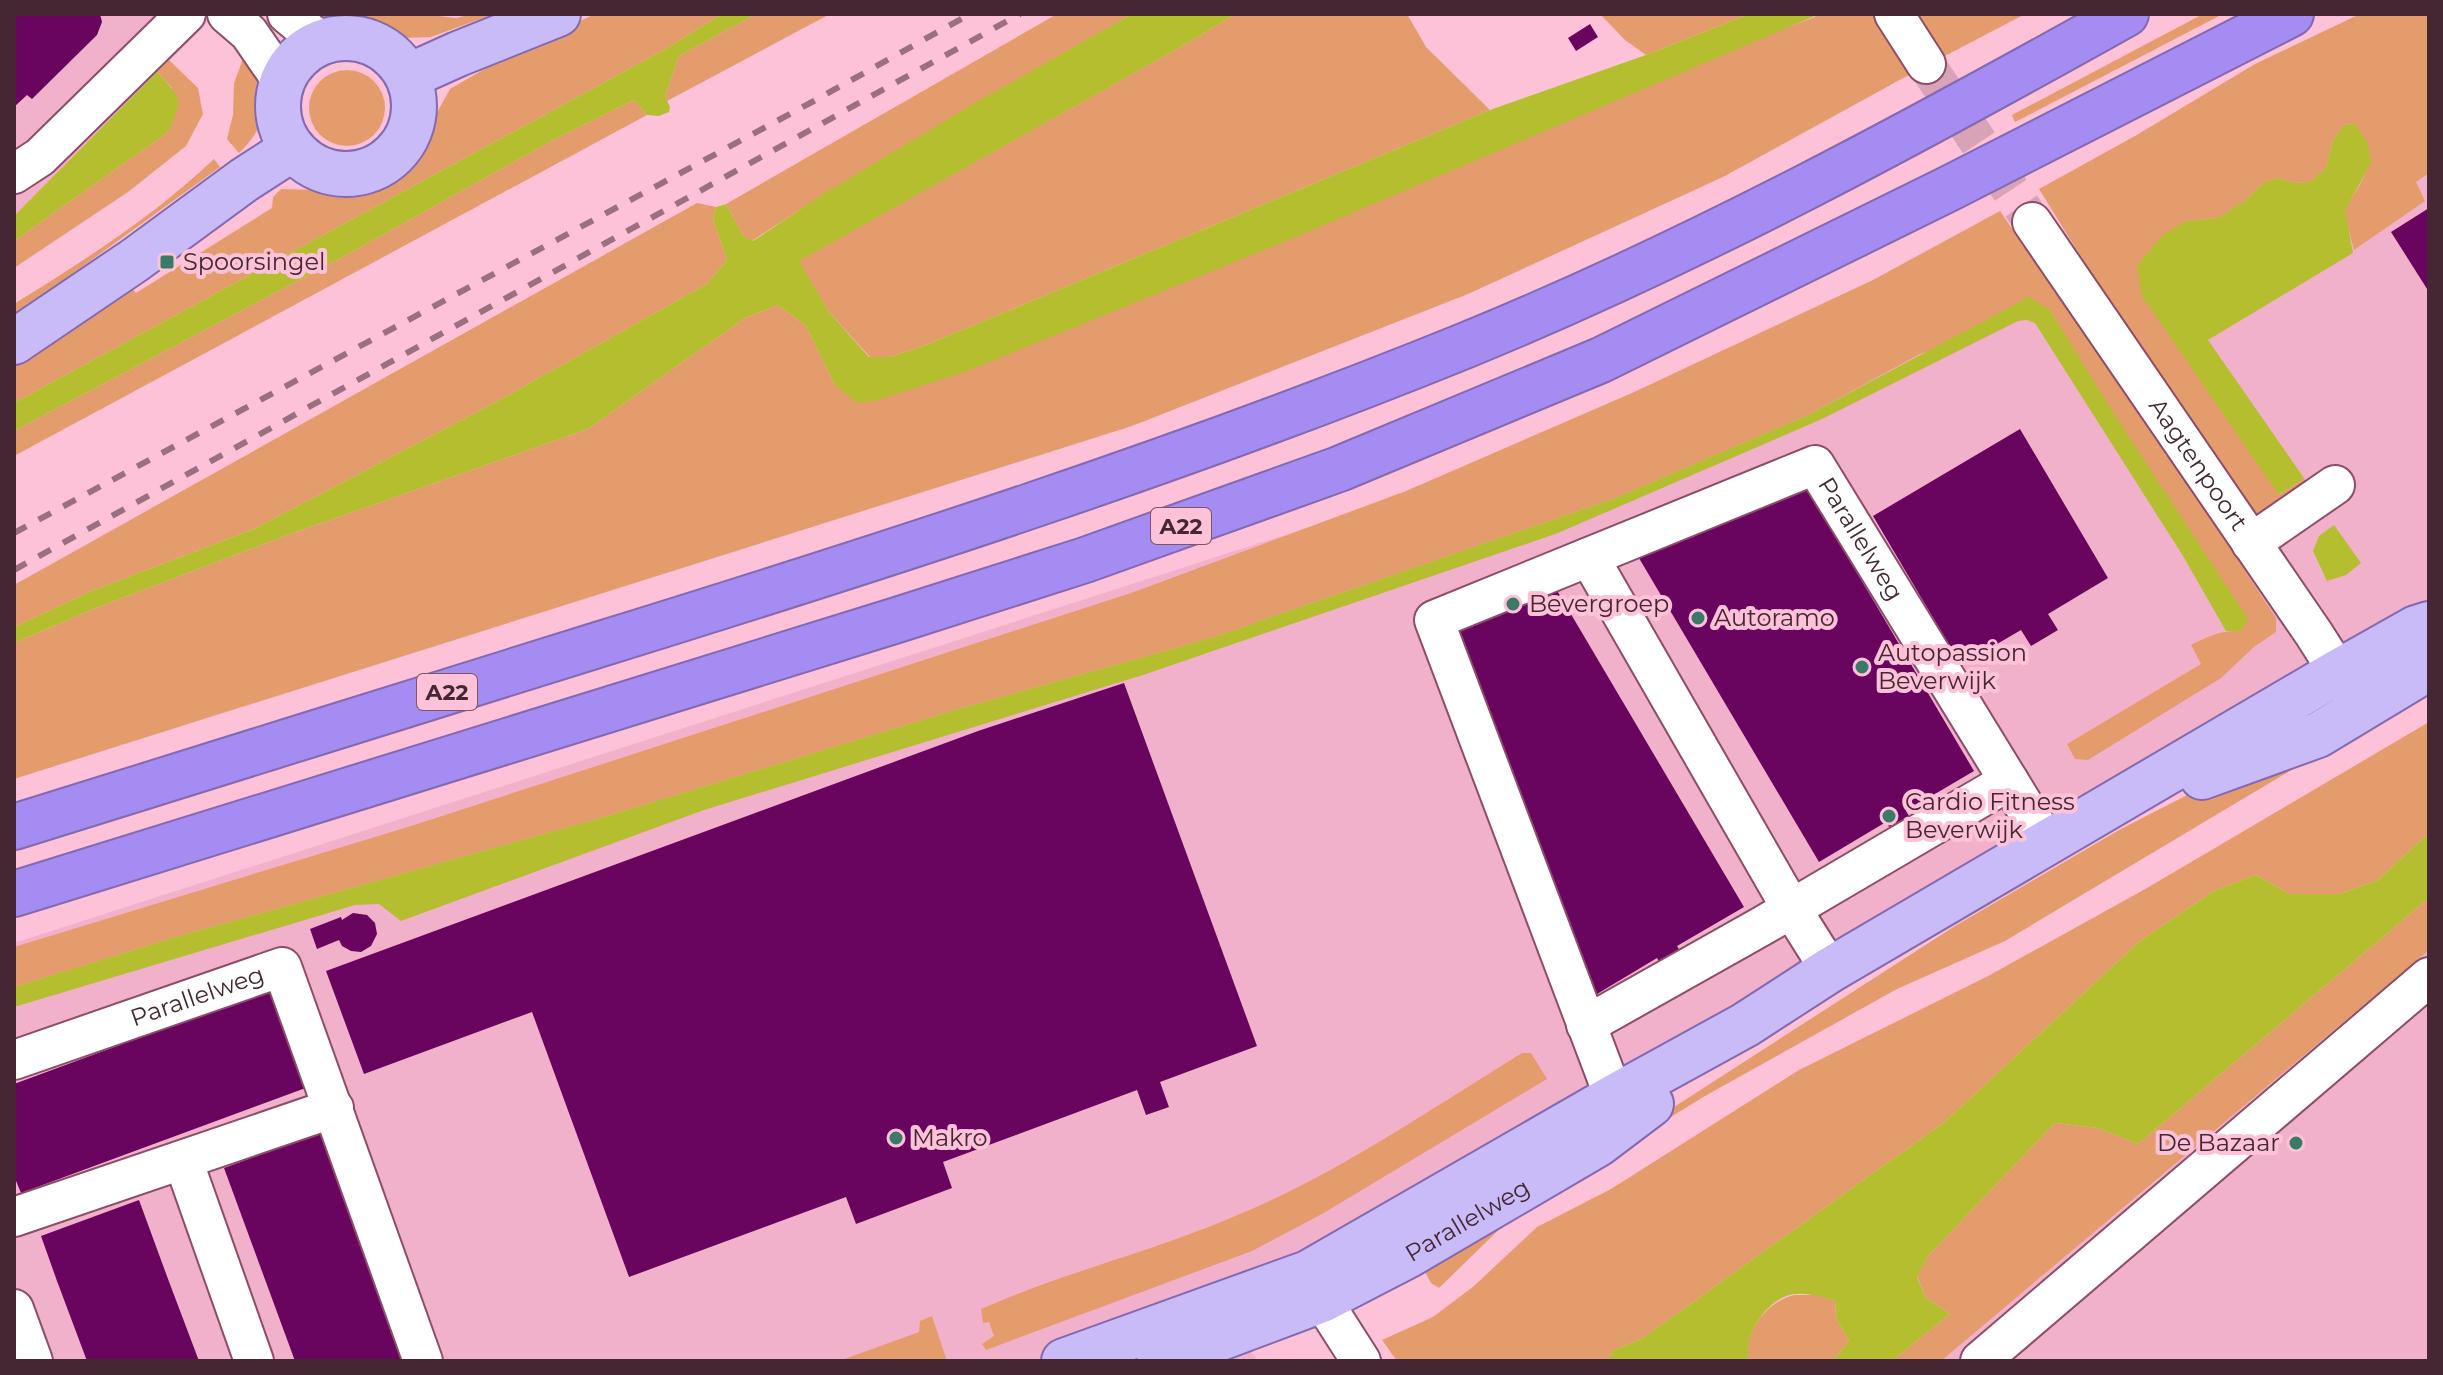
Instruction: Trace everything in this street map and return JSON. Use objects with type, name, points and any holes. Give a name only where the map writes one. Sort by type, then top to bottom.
[{"type":"highway","name":"A22","points":[[14,827],[879,558],[1267,422],[1467,345],[1622,276],[1792,194],[2126,14]]},
{"type":"highway","name":"A22","points":[[14,894],[912,616],[1085,560],[1339,469],[1601,360],[2291,14]]},
{"type":"main road","points":[[409,76],[558,14]]},
{"type":"main road","points":[[346,37],[372,42],[394,56],[409,76],[415,98],[414,120],[406,141],[391,158],[373,169],[351,175],[329,172],[308,164],[292,149],[283,133],[277,99],[282,81],[299,56],[321,42],[346,37]]},
{"type":"main road","points":[[14,342],[292,149]]},
{"type":"main road","name":"Parallelweg","points":[[1159,1361],[1315,1286],[1614,1097],[1745,1025],[1830,970],[2338,672],[2416,628],[2429,624]]},
{"type":"main road","name":"Parallelweg","points":[[2112,807],[2318,735],[2429,668]]},
{"type":"main road","name":"Parallelweg","points":[[1064,1361],[1407,1256],[1629,1123],[1745,1025]]},
{"type":"street","points":[[14,174],[40,157],[186,14]]},
{"type":"street","points":[[227,14],[249,33],[282,81]]},
{"type":"street","points":[[287,14],[321,42]]},
{"type":"street","points":[[1894,14],[1926,64]]},
{"type":"street","name":"Aagtenpoort","points":[[2032,222],[2362,709]]},
{"type":"street","name":"Parallelweg","points":[[1614,1097],[1434,620],[1815,465],[2047,843]]},
{"type":"street","points":[[2251,543],[2335,485]]},
{"type":"street","points":[[1589,557],[1791,908],[1830,970]]},
{"type":"street","points":[[1586,1025],[2009,781]]},
{"type":"street","name":"Parallelweg","points":[[14,1060],[282,967],[423,1361]]},
{"type":"street","points":[[1980,1361],[2429,977]]},
{"type":"street","points":[[14,1217],[334,1108]]},
{"type":"street","points":[[183,1160],[254,1361]]},
{"type":"street","points":[[1315,1286],[1361,1361]]},
{"type":"street","points":[[14,1309],[33,1361]]},
{"type":"shaded area","points":[[14,14],[216,14],[14,216]]},
{"type":"shaded area","points":[[307,14],[422,14],[456,18],[494,14],[431,37],[404,38],[354,24],[318,21]]},
{"type":"shaded area","points":[[595,14],[722,14],[662,51],[14,403],[14,362],[128,284],[136,293],[272,208],[273,197],[281,189],[364,191],[392,180],[419,156],[450,89],[514,52]]},
{"type":"shaded area","points":[[722,14],[756,14],[679,56],[665,96],[669,112],[659,116],[647,115],[634,100],[553,140],[343,257],[14,431],[14,403],[662,51]]},
{"type":"shaded area","points":[[756,14],[830,14],[667,101],[665,96],[679,56]]},
{"type":"shaded area","points":[[1057,14],[1132,14],[893,153],[752,241],[744,237],[726,204]]},
{"type":"shaded area","points":[[1132,14],[1235,14],[799,261],[829,312],[869,357],[890,357],[926,345],[1490,110],[1646,55],[1749,14],[1815,16],[1303,234],[965,372],[874,401],[857,403],[835,385],[806,326],[778,305],[745,318],[588,429],[285,536],[96,608],[14,643],[14,627],[89,592],[254,529],[496,402],[707,284],[727,260],[713,219],[716,207],[726,204],[744,237],[753,241],[828,191],[968,107]]},
{"type":"shaded area","points":[[1235,14],[1407,14],[1426,47],[1490,110],[926,345],[890,357],[870,357],[829,312],[798,261]]},
{"type":"shaded area","points":[[1600,14],[1749,14],[1646,55],[1625,40]]},
{"type":"shaded area","points":[[1815,14],[1878,14],[1916,71],[1723,177],[1468,294],[1132,426],[14,779],[14,643],[96,608],[285,536],[588,429],[745,318],[778,305],[806,326],[835,385],[1815,17]]},
{"type":"shaded area","points":[[1917,14],[2025,14],[1945,56]]},
{"type":"shaded area","points":[[2203,14],[2223,14],[2015,122],[2012,115]]},
{"type":"shaded area","points":[[2360,14],[2429,14],[2429,173],[2416,182],[2425,201],[2354,250],[2344,211],[2364,177],[2368,158],[2363,137],[2355,124],[2344,125],[2333,140],[2326,168],[2310,182],[2296,183],[2277,178],[2263,183],[2245,201],[2218,218],[2186,221],[2137,266],[2279,495],[2304,478],[2311,487],[2254,515],[2133,340],[2039,189],[2255,64]]},
{"type":"shaded area","points":[[2429,45],[2429,614],[1745,1025],[1214,1298],[1258,1361],[14,1361],[14,943],[1752,385]]},
{"type":"shaded area","points":[[244,56],[261,81],[266,105],[258,129],[239,153],[227,139],[233,115],[234,83]]},
{"type":"shaded area","points":[[169,60],[198,88],[203,114],[186,146],[128,192],[14,268],[14,241],[167,133],[172,88],[157,72]]},
{"type":"shaded area","points":[[347,70],[362,73],[374,81],[382,93],[385,108],[382,123],[374,135],[362,143],[347,146],[332,143],[320,135],[312,123],[309,108],[312,93],[320,81],[332,73]]},
{"type":"shaded area","points":[[157,72],[178,100],[167,133],[14,241],[14,216]]},
{"type":"shaded area","points":[[634,100],[647,115],[14,456],[14,431],[343,257],[553,140]]},
{"type":"shaded area","points":[[2355,124],[2367,141],[2371,163],[2345,210],[2353,253],[2208,340],[2304,478],[2279,495],[2142,296],[2137,266],[2164,234],[2186,221],[2218,218],[2245,201],[2263,183],[2277,178],[2296,183],[2310,182],[2326,168],[2333,140],[2344,125]]},
{"type":"shaded area","points":[[214,159],[220,167],[14,316],[14,304],[118,236],[168,199]]},
{"type":"shaded area","points":[[697,203],[716,207],[713,219],[727,260],[707,284],[496,402],[254,529],[89,592],[14,627],[14,585]]},
{"type":"shaded area","points":[[2000,211],[2057,295],[2077,314],[2276,618],[2276,632],[2254,647],[2221,678],[2088,760],[2075,759],[2067,744],[2201,664],[2191,645],[2215,634],[2241,631],[2050,310],[1920,354],[1808,415],[1613,499],[1211,638],[962,708],[601,818],[176,937],[14,987],[14,947],[411,826],[1134,592],[1406,491],[1632,393],[1873,280]]},
{"type":"shaded area","points":[[2029,297],[2050,310],[2248,619],[2241,631],[2226,631],[2183,556],[2035,323],[2018,321],[1822,419],[1558,533],[1143,675],[704,810],[401,921],[379,904],[355,905],[14,1007],[14,987],[176,937],[601,818],[962,708],[1211,638],[1613,499],[1808,415]]},
{"type":"shaded area","points":[[2334,525],[2361,563],[2346,575],[2327,581],[2313,551],[2319,536]]},
{"type":"shaded area","points":[[2429,722],[2429,833],[2378,880],[2340,894],[2290,894],[2256,875],[2214,891],[2141,940],[1946,1121],[1643,1338],[1612,1351],[1608,1361],[1397,1361],[1382,1340],[1433,1317],[1474,1286],[1537,1227],[1611,1189],[1799,1070],[1990,975],[2147,888]]},
{"type":"shaded area","points":[[2303,763],[2005,941],[1897,989],[1705,1096],[1518,1211],[1439,1288],[1431,1283],[1425,1272],[1429,1257],[1587,1163],[1955,926],[2119,830],[2197,790]]},
{"type":"shaded area","points":[[2429,833],[2429,898],[2138,1144],[2098,1128],[2055,1123],[1928,1256],[1917,1277],[1926,1298],[1950,1314],[1892,1361],[1833,1361],[1849,1341],[1836,1318],[1835,1301],[1803,1294],[1784,1297],[1768,1308],[1752,1333],[1749,1361],[1608,1361],[1612,1351],[1643,1338],[1946,1121],[2141,940],[2214,891],[2256,875],[2290,894],[2340,894],[2378,880]]},
{"type":"shaded area","points":[[2429,898],[2429,950],[1941,1361],[1892,1361],[1950,1314],[1926,1298],[1917,1276],[1928,1256],[2055,1123],[2098,1128],[2138,1144]]},
{"type":"shaded area","name":"De Bazaar","points":[[2429,924],[2429,1361],[1897,1361]]},
{"type":"shaded area","points":[[1522,1053],[1531,1053],[1547,1079],[1322,1214],[1252,1251],[986,1350],[982,1344],[994,1336],[989,1322],[983,1323],[981,1309],[1196,1232],[1265,1203],[1377,1143]]},
{"type":"shaded area","points":[[1795,1295],[1816,1295],[1835,1301],[1836,1318],[1849,1341],[1833,1361],[1749,1361],[1749,1340],[1759,1319],[1775,1303]]},
{"type":"shaded area","points":[[932,1316],[947,1361],[839,1361],[919,1332],[920,1321]]},
{"type":"building","points":[[14,14],[100,14],[102,22],[97,35],[32,99],[27,95],[14,107]]},
{"type":"building","points":[[1590,24],[1598,37],[1576,51],[1568,38]]},
{"type":"building","points":[[2429,208],[2429,292],[2391,232]]},
{"type":"building","points":[[2020,429],[2108,578],[2048,614],[2058,630],[2031,646],[2021,630],[1961,665],[1873,516]]},
{"type":"building","points":[[1801,478],[1974,771],[1906,811],[1909,816],[1889,827],[1886,822],[1819,862],[1633,548]]},
{"type":"building","points":[[1552,582],[1744,907],[1677,946],[1680,951],[1660,963],[1657,958],[1587,1000],[1452,624]]},
{"type":"building","points":[[1124,683],[1257,1046],[1160,1082],[1169,1107],[1146,1115],[1137,1090],[943,1162],[952,1188],[856,1224],[846,1197],[629,1277],[532,1012],[364,1074],[326,971],[978,731]]},
{"type":"building","points":[[353,913],[367,915],[375,923],[377,934],[371,946],[361,952],[351,951],[339,940],[317,949],[310,929],[341,917],[342,920]]},
{"type":"building","points":[[274,988],[311,1086],[21,1193],[14,1176],[14,1084]]},
{"type":"building","points":[[323,1132],[408,1361],[295,1361],[224,1168]]},
{"type":"building","points":[[139,1200],[199,1361],[87,1361],[57,1281],[41,1236]]},
{"type":"tunnel","points":[[1926,64],[2032,222]]},
{"type":"railway","points":[[14,533],[970,14]]},
{"type":"railway","points":[[14,570],[1020,14]]},
{"type":"place","name":"Spoorsingel","points":[[167,262]]},
{"type":"place","name":"Bevergroep","points":[[1513,604]]},
{"type":"place","name":"Autoramo","points":[[1698,618]]},
{"type":"place","name":"Autopassion Beverwijk","points":[[1862,667]]},
{"type":"place","name":"Cardio Fitness Beverwijk","points":[[1889,816]]},
{"type":"place","name":"Makro","points":[[896,1138]]},
{"type":"place","name":"De Bazaar","points":[[2296,1143]]}]
